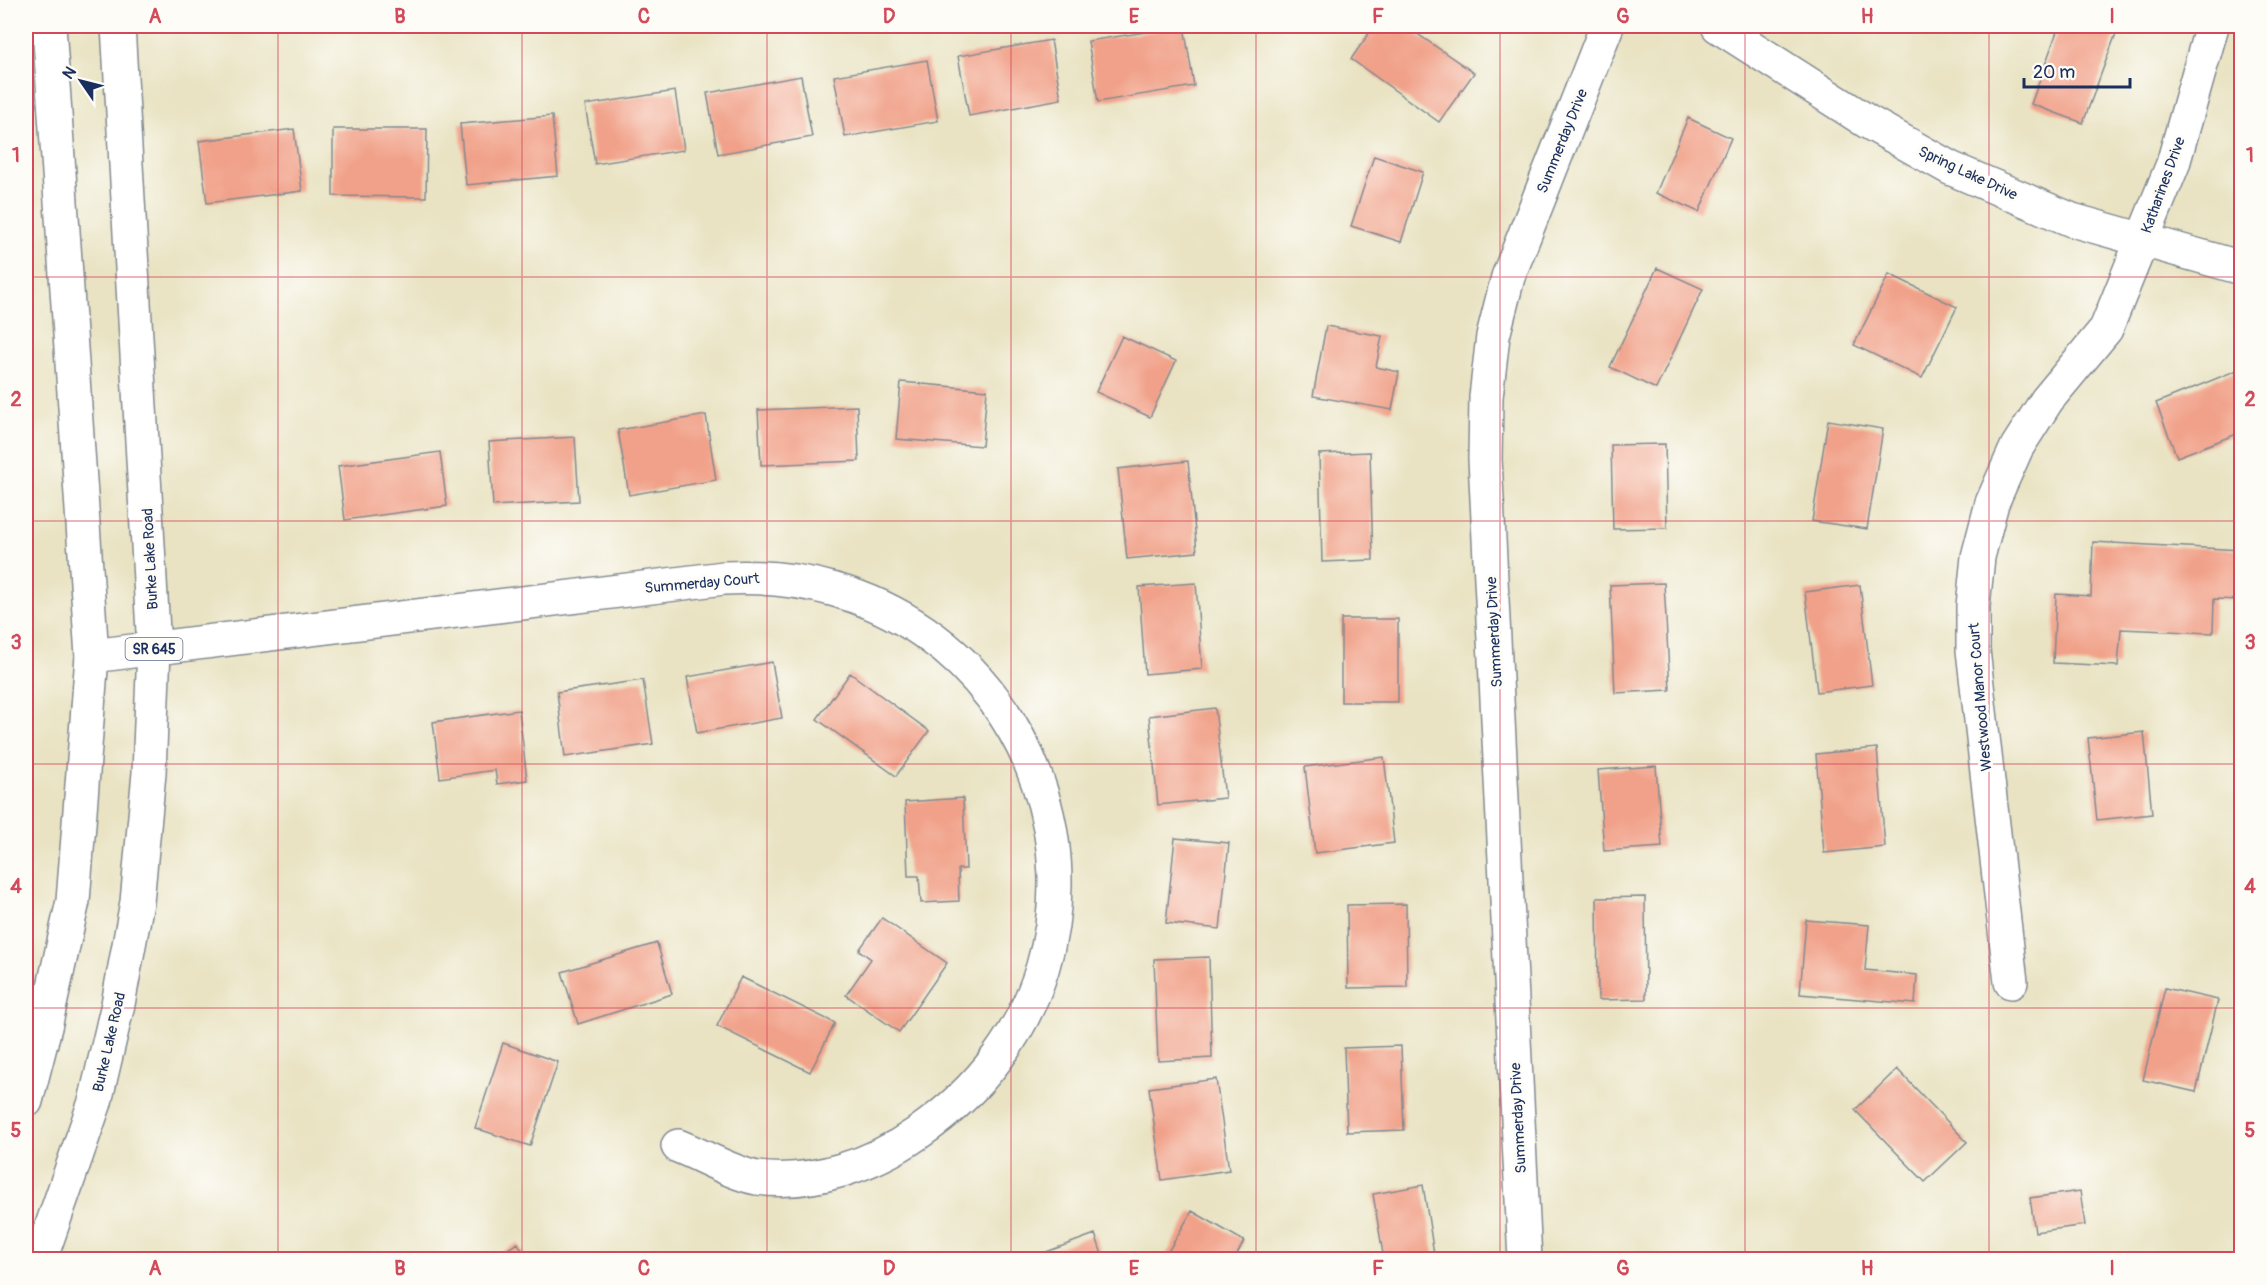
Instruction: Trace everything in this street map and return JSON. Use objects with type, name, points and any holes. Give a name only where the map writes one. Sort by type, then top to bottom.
[{"type":"street","points":[[26,1101],[73,901],[92,656],[50,26]]},
{"type":"street","name":"Burke Lake Road","points":[[40,1260],[95,1102],[118,1004],[137,902],[149,773],[154,649],[118,26]]},
{"type":"street","name":"Summerday Drive","points":[[1525,1260],[1485,459],[1486,397],[1493,336],[1508,277],[1607,26]]},
{"type":"street","name":"Spring Lake Drive","points":[[1718,26],[1868,122],[1950,168],[2072,220],[2241,268]]},
{"type":"street","name":"Katharines Drive","points":[[2142,240],[2174,164],[2212,26]]},
{"type":"street","name":"Westwood Manor Court","points":[[2011,982],[1973,650],[1973,606],[1978,556],[1992,503],[2017,447],[2047,400],[2106,329],[2142,240]]},
{"type":"street","name":"Summerday Court","points":[[92,656],[755,576],[806,581],[861,596],[912,622],[958,657],[1007,715],[1039,784],[1051,833],[1055,883],[1050,933],[1045,958],[1028,1006],[1013,1034],[984,1076],[943,1116],[902,1144],[850,1167],[809,1178],[782,1180],[754,1177],[678,1146]]},
{"type":"building","points":[[1184,26],[1194,86],[1098,102],[1088,41]]},
{"type":"building","points":[[1374,26],[1406,26],[1474,73],[1439,122],[1351,59]]},
{"type":"building","points":[[2059,26],[2118,28],[2083,123],[2031,104]]},
{"type":"building","points":[[1051,40],[1061,99],[969,116],[958,56]]},
{"type":"building","points":[[927,60],[938,121],[845,137],[834,76]]},
{"type":"building","points":[[801,76],[812,137],[718,154],[707,93]]},
{"type":"building","points":[[675,91],[684,150],[595,164],[585,105]]},
{"type":"building","points":[[552,116],[558,176],[466,185],[460,124]]},
{"type":"building","points":[[1688,118],[1731,138],[1699,212],[1656,193]]},
{"type":"building","points":[[294,129],[302,191],[207,203],[199,141]]},
{"type":"building","points":[[333,129],[427,129],[426,197],[333,196]]},
{"type":"building","points":[[1374,156],[1423,172],[1401,242],[1351,226]]},
{"type":"building","points":[[1657,268],[1703,289],[1656,389],[1610,367]]},
{"type":"building","points":[[1889,274],[1957,307],[1922,378],[1854,345]]},
{"type":"building","points":[[1326,326],[1382,336],[1376,367],[1399,372],[1392,410],[1313,396]]},
{"type":"building","points":[[1122,336],[1176,361],[1150,417],[1096,392]]},
{"type":"building","points":[[2242,368],[2242,432],[2177,457],[2156,403]]},
{"type":"building","points":[[901,382],[987,390],[982,446],[896,439]]},
{"type":"building","points":[[857,406],[859,461],[761,465],[758,410]]},
{"type":"building","points":[[706,415],[716,480],[629,495],[618,430]]},
{"type":"building","points":[[1828,420],[1883,429],[1867,529],[1812,521]]},
{"type":"building","points":[[575,437],[579,501],[493,506],[489,442]]},
{"type":"building","points":[[1665,444],[1667,528],[1613,529],[1611,445]]},
{"type":"building","points":[[440,452],[447,506],[345,520],[338,466]]},
{"type":"building","points":[[1370,452],[1373,560],[1322,562],[1319,454]]},
{"type":"building","points":[[1188,461],[1197,552],[1127,559],[1118,469]]},
{"type":"building","points":[[2093,542],[2242,550],[2242,600],[2214,599],[2213,633],[2121,629],[2118,666],[2053,663],[2056,594],[2091,596]]},
{"type":"building","points":[[1196,583],[1202,669],[1145,674],[1139,587]]},
{"type":"building","points":[[1664,583],[1670,690],[1615,693],[1610,585]]},
{"type":"building","points":[[1860,585],[1872,685],[1817,692],[1805,592]]},
{"type":"building","points":[[1341,619],[1398,619],[1398,702],[1341,702]]},
{"type":"building","points":[[772,662],[782,718],[697,733],[687,677]]},
{"type":"building","points":[[850,673],[929,731],[896,776],[817,719]]},
{"type":"building","points":[[643,680],[653,744],[565,757],[557,692]]},
{"type":"building","points":[[1215,708],[1225,798],[1158,805],[1149,716]]},
{"type":"building","points":[[519,710],[527,780],[497,784],[495,770],[440,778],[433,722]]},
{"type":"building","points":[[2144,732],[2152,814],[2097,820],[2088,738]]},
{"type":"building","points":[[1877,748],[1885,847],[1824,853],[1816,754]]},
{"type":"building","points":[[1384,757],[1394,843],[1315,853],[1305,767]]},
{"type":"building","points":[[1656,766],[1662,847],[1604,851],[1598,770]]},
{"type":"building","points":[[963,798],[966,869],[958,869],[959,901],[921,903],[919,876],[908,876],[905,802]]},
{"type":"building","points":[[1175,838],[1229,843],[1220,929],[1166,923]]},
{"type":"building","points":[[1645,897],[1646,999],[1598,1000],[1597,898]]},
{"type":"building","points":[[1406,904],[1407,987],[1348,988],[1347,905]]},
{"type":"building","points":[[882,918],[947,963],[899,1032],[846,995],[871,959],[859,950]]},
{"type":"building","points":[[1806,920],[1869,925],[1865,970],[1917,975],[1915,1004],[1800,994]]},
{"type":"building","points":[[657,943],[672,994],[578,1024],[562,972]]},
{"type":"building","points":[[1209,957],[1212,1058],[1158,1061],[1154,959]]},
{"type":"building","points":[[741,977],[835,1023],[810,1072],[717,1026]]},
{"type":"building","points":[[2165,988],[2218,1000],[2196,1092],[2143,1080]]},
{"type":"building","points":[[503,1043],[558,1062],[530,1146],[475,1128]]},
{"type":"building","points":[[1401,1046],[1404,1130],[1347,1132],[1344,1048]]},
{"type":"building","points":[[1897,1069],[1967,1142],[1925,1182],[1855,1110]]},
{"type":"building","points":[[1216,1079],[1229,1170],[1162,1180],[1149,1088]]},
{"type":"building","points":[[1423,1185],[1435,1260],[1384,1260],[1373,1194]]},
{"type":"building","points":[[2080,1191],[2085,1225],[2035,1232],[2030,1198]]},
{"type":"building","points":[[1192,1211],[1244,1241],[1234,1260],[1163,1260]]},
{"type":"building","points":[[1095,1234],[1104,1260],[1027,1260],[1027,1259]]},
{"type":"building","points":[[518,1243],[527,1260],[488,1260]]}]
